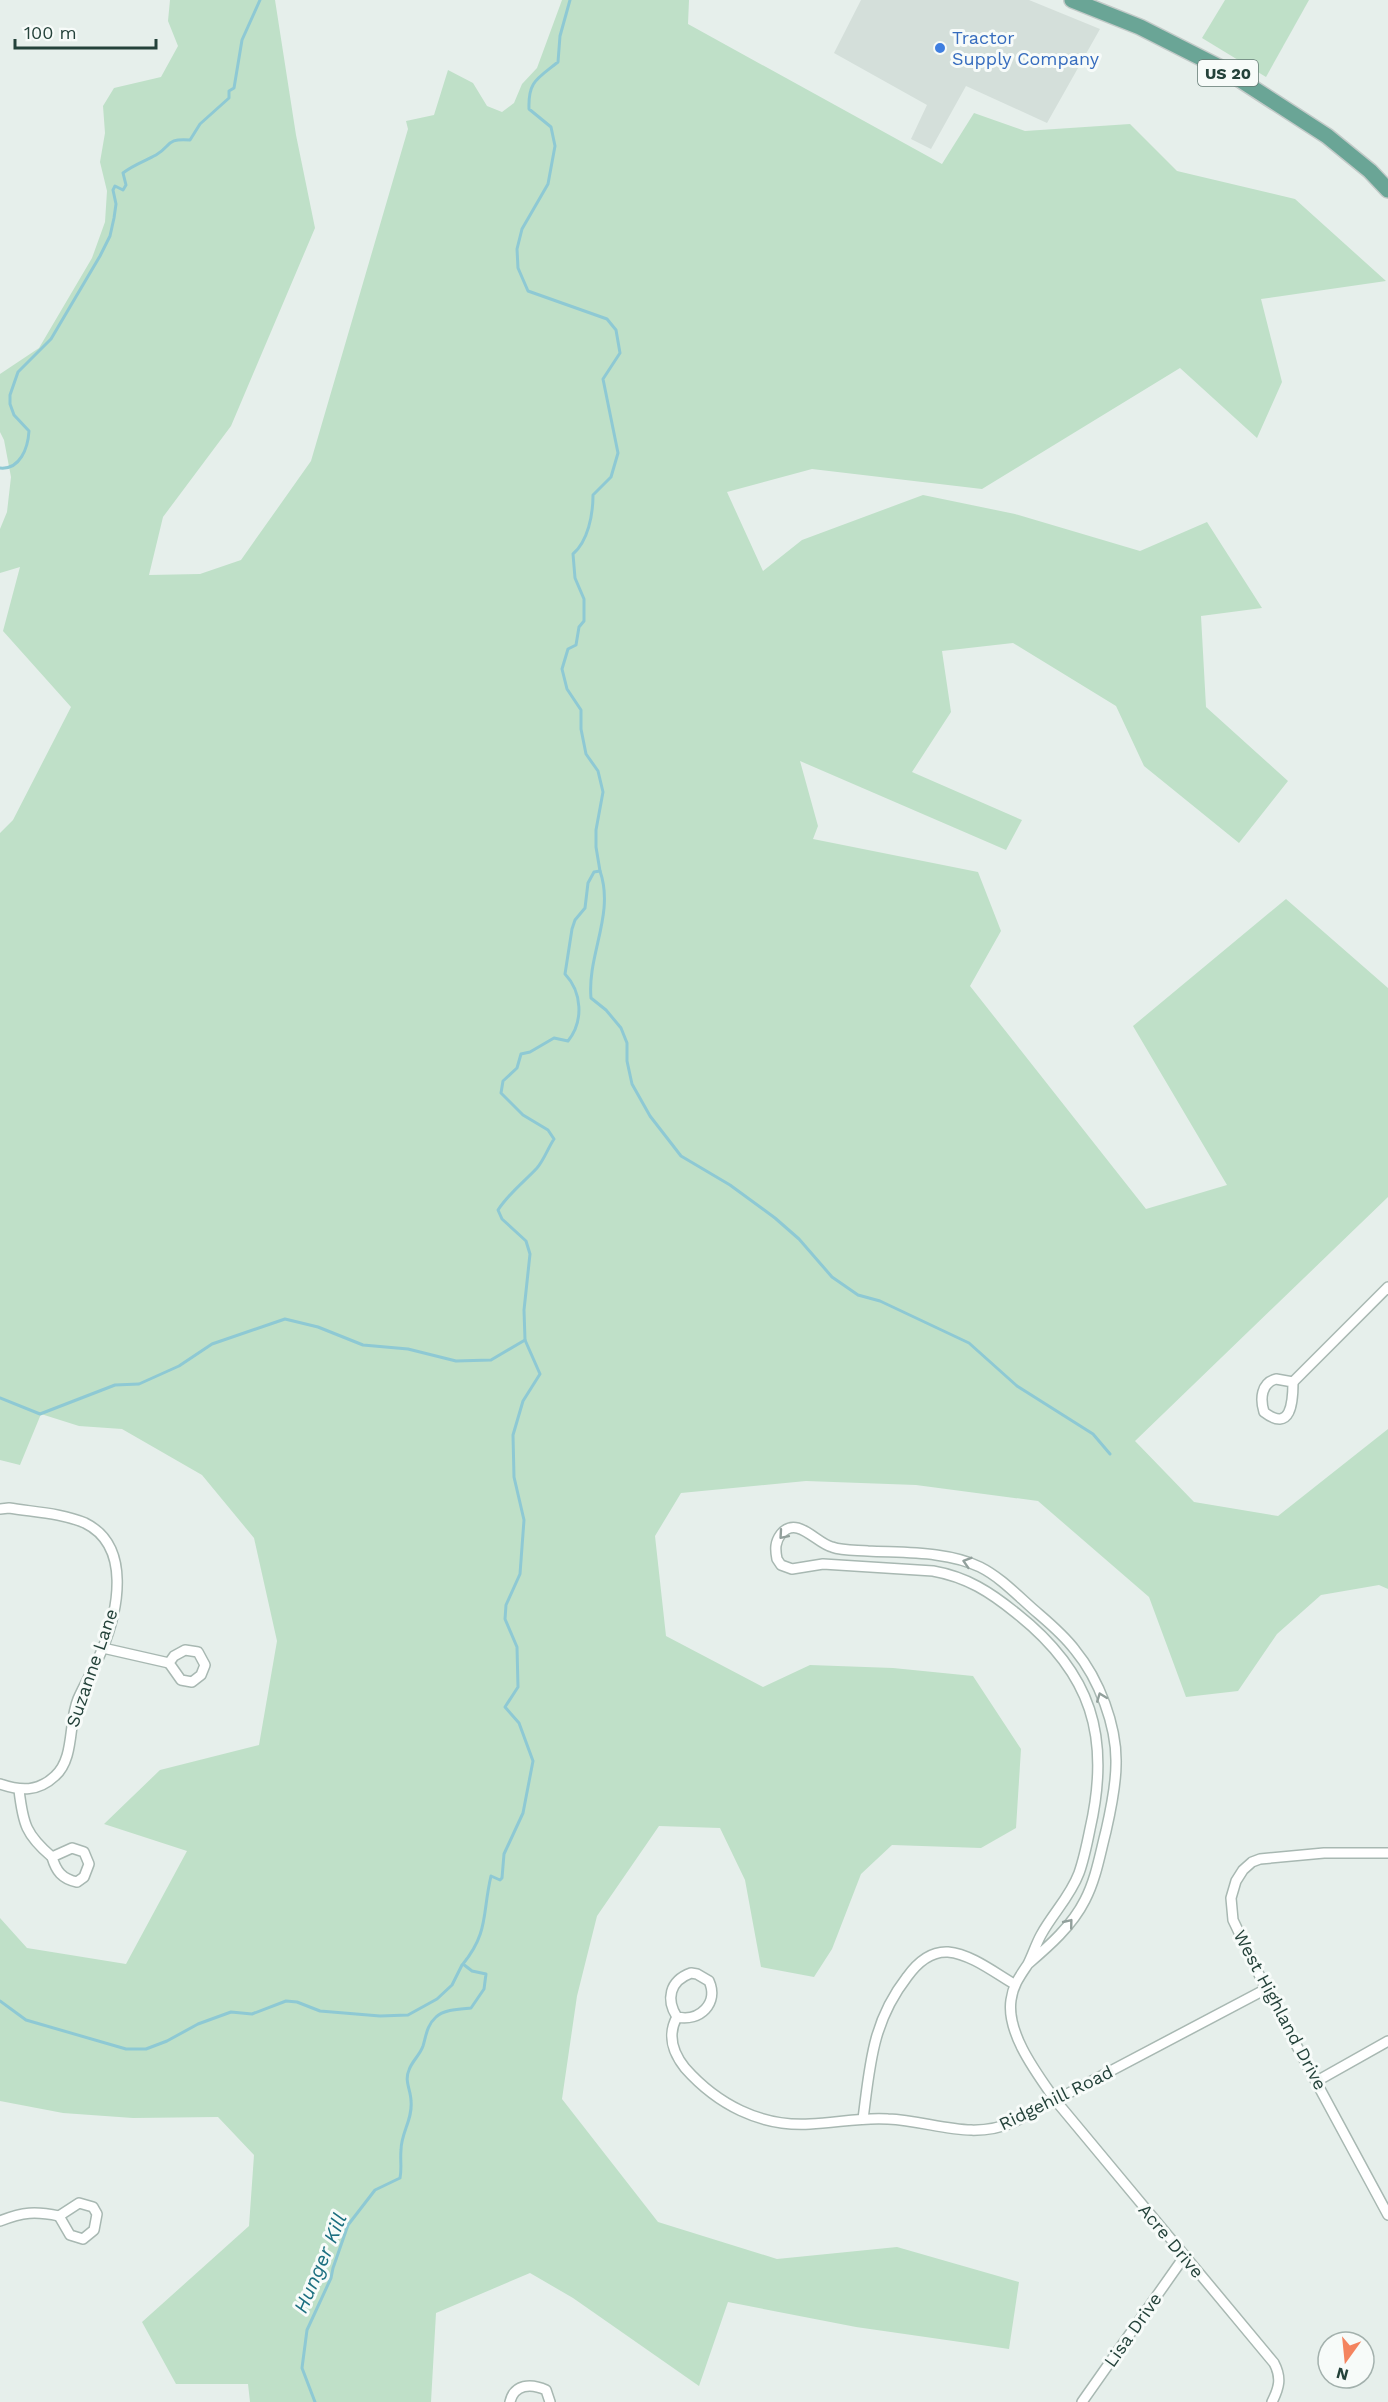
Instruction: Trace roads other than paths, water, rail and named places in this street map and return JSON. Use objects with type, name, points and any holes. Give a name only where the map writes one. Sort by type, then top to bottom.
[{"type":"main road","name":"US 20","points":[[1072,0],[1140,27],[1225,70],[1328,136],[1370,171],[1388,190]]},
{"type":"street","points":[[1293,1382],[1271,1380],[1265,1386],[1261,1397],[1264,1412],[1271,1417],[1285,1417],[1293,1405],[1293,1382],[1388,1287]]},
{"type":"street","name":"Suzanne Lane","points":[[0,1509],[9,1508],[85,1523],[105,1539],[114,1553],[117,1567],[117,1583],[103,1648],[74,1711],[68,1746],[61,1769],[48,1782],[39,1787],[19,1790]]},
{"type":"street","points":[[863,2119],[871,2054],[880,2021],[899,1988],[924,1959],[937,1953],[950,1952],[972,1960],[1014,1984],[1028,1964],[1042,1934],[1065,1903],[1079,1873],[1097,1792],[1099,1747],[1096,1727],[1080,1685],[1071,1670],[1024,1619],[978,1585],[950,1574],[923,1571],[823,1564],[792,1569],[781,1565],[775,1550],[779,1536],[784,1530],[795,1527],[832,1547],[922,1555],[960,1560],[978,1566],[1000,1580],[1035,1610],[1075,1649],[1086,1665],[1110,1726],[1116,1762],[1111,1808],[1094,1878],[1077,1912],[1053,1942],[1028,1964]]},
{"type":"street","points":[[922,1555],[923,1571]]},
{"type":"street","points":[[1024,1619],[1035,1610]]},
{"type":"street","points":[[103,1648],[169,1663]]},
{"type":"street","points":[[1096,1727],[1110,1726]]},
{"type":"street","points":[[0,1784],[19,1790],[26,1830],[52,1857]]},
{"type":"street","name":"West Highland Drive","points":[[1388,1853],[1273,1856],[1252,1862],[1236,1881],[1230,1908],[1239,1936],[1266,1989],[1388,2215]]},
{"type":"street","points":[[1079,1873],[1094,1878]]},
{"type":"street","name":"Ridgehill Road","points":[[691,1973],[704,1977],[711,1986],[711,2003],[696,2016],[677,2018],[670,2007],[674,1985],[691,1973]]},
{"type":"street","name":"Acre Drive","points":[[1014,1984],[1010,2009],[1015,2033],[1034,2069],[1056,2101],[1274,2363],[1280,2373],[1279,2384],[1272,2402]]},
{"type":"street","name":"Ridgehill Road","points":[[677,2018],[673,2027],[672,2042],[680,2061],[699,2083],[716,2097],[738,2110],[766,2119],[794,2124],[888,2119],[962,2130],[985,2131],[1003,2127],[1056,2101],[1266,1989]]},
{"type":"street","points":[[1317,2081],[1388,2042]]},
{"type":"street","points":[[0,2221],[17,2214],[35,2211],[59,2216],[79,2203],[93,2207],[97,2214],[94,2230],[83,2239],[70,2235],[59,2216]]},
{"type":"street","name":"Lisa Drive","points":[[1082,2402],[1184,2257]]},
{"type":"street","points":[[510,2402],[518,2388],[528,2385],[546,2390],[550,2402]]},
{"type":"waterway","points":[[0,468],[7,468],[18,462],[25,451],[28,438],[29,431],[14,415],[10,404],[10,395],[18,372],[51,339],[100,256],[110,236],[114,218],[116,204],[113,190],[115,186],[123,190],[126,185],[123,173],[161,152],[172,141],[190,140],[200,124],[229,98],[229,91],[234,88],[242,40],[260,0]]},
{"type":"waterway","name":"Hunger Kill","points":[[315,2402],[302,2368],[307,2330],[331,2278],[348,2225],[375,2190],[400,2178],[402,2144],[411,2108],[408,2074],[422,2049],[429,2027],[433,2020],[443,2012],[471,2008],[484,1989],[486,1974],[472,1971],[463,1964],[481,1932],[491,1876],[500,1880],[502,1878],[504,1854],[523,1813],[533,1761],[519,1723],[505,1707],[518,1687],[517,1647],[505,1619],[506,1605],[520,1574],[524,1520],[514,1477],[513,1435],[523,1401],[540,1374],[525,1340],[524,1310],[530,1254],[526,1241],[502,1219],[498,1210],[537,1168],[554,1139],[548,1130],[523,1115],[501,1093],[503,1081],[517,1068],[521,1054],[530,1052],[554,1038],[568,1041],[579,1016],[578,998],[571,981],[565,974],[575,920],[585,908],[588,883],[594,872],[600,871],[596,830],[603,792],[598,771],[586,754],[581,729],[581,710],[567,689],[562,669],[568,649],[576,645],[579,627],[584,621],[584,599],[575,578],[573,554],[589,527],[593,495],[611,477],[618,453],[603,379],[620,353],[616,330],[607,319],[528,291],[518,268],[517,249],[522,229],[548,184],[555,146],[551,127],[529,109],[530,92],[535,81],[558,62],[560,36],[570,0]]},
{"type":"waterway","points":[[600,871],[604,887],[603,919],[593,966],[591,998],[606,1010],[621,1028],[627,1043],[627,1061],[632,1084],[650,1116],[681,1156],[730,1185],[775,1218],[799,1239],[832,1277],[858,1295],[880,1301],[969,1343],[1017,1386],[1093,1434],[1110,1454]]},
{"type":"waterway","points":[[0,1398],[40,1414],[115,1385],[139,1384],[179,1366],[212,1344],[285,1319],[318,1327],[363,1345],[408,1349],[456,1361],[491,1360],[525,1340]]},
{"type":"waterway","points":[[0,2001],[26,2020],[126,2049],[146,2049],[167,2041],[198,2024],[231,2012],[252,2014],[286,2001],[297,2002],[320,2011],[380,2016],[408,2015],[437,1999],[452,1985],[462,1965]]},
{"type":"place","name":"Tractor Supply Company","points":[[940,48]]}]
